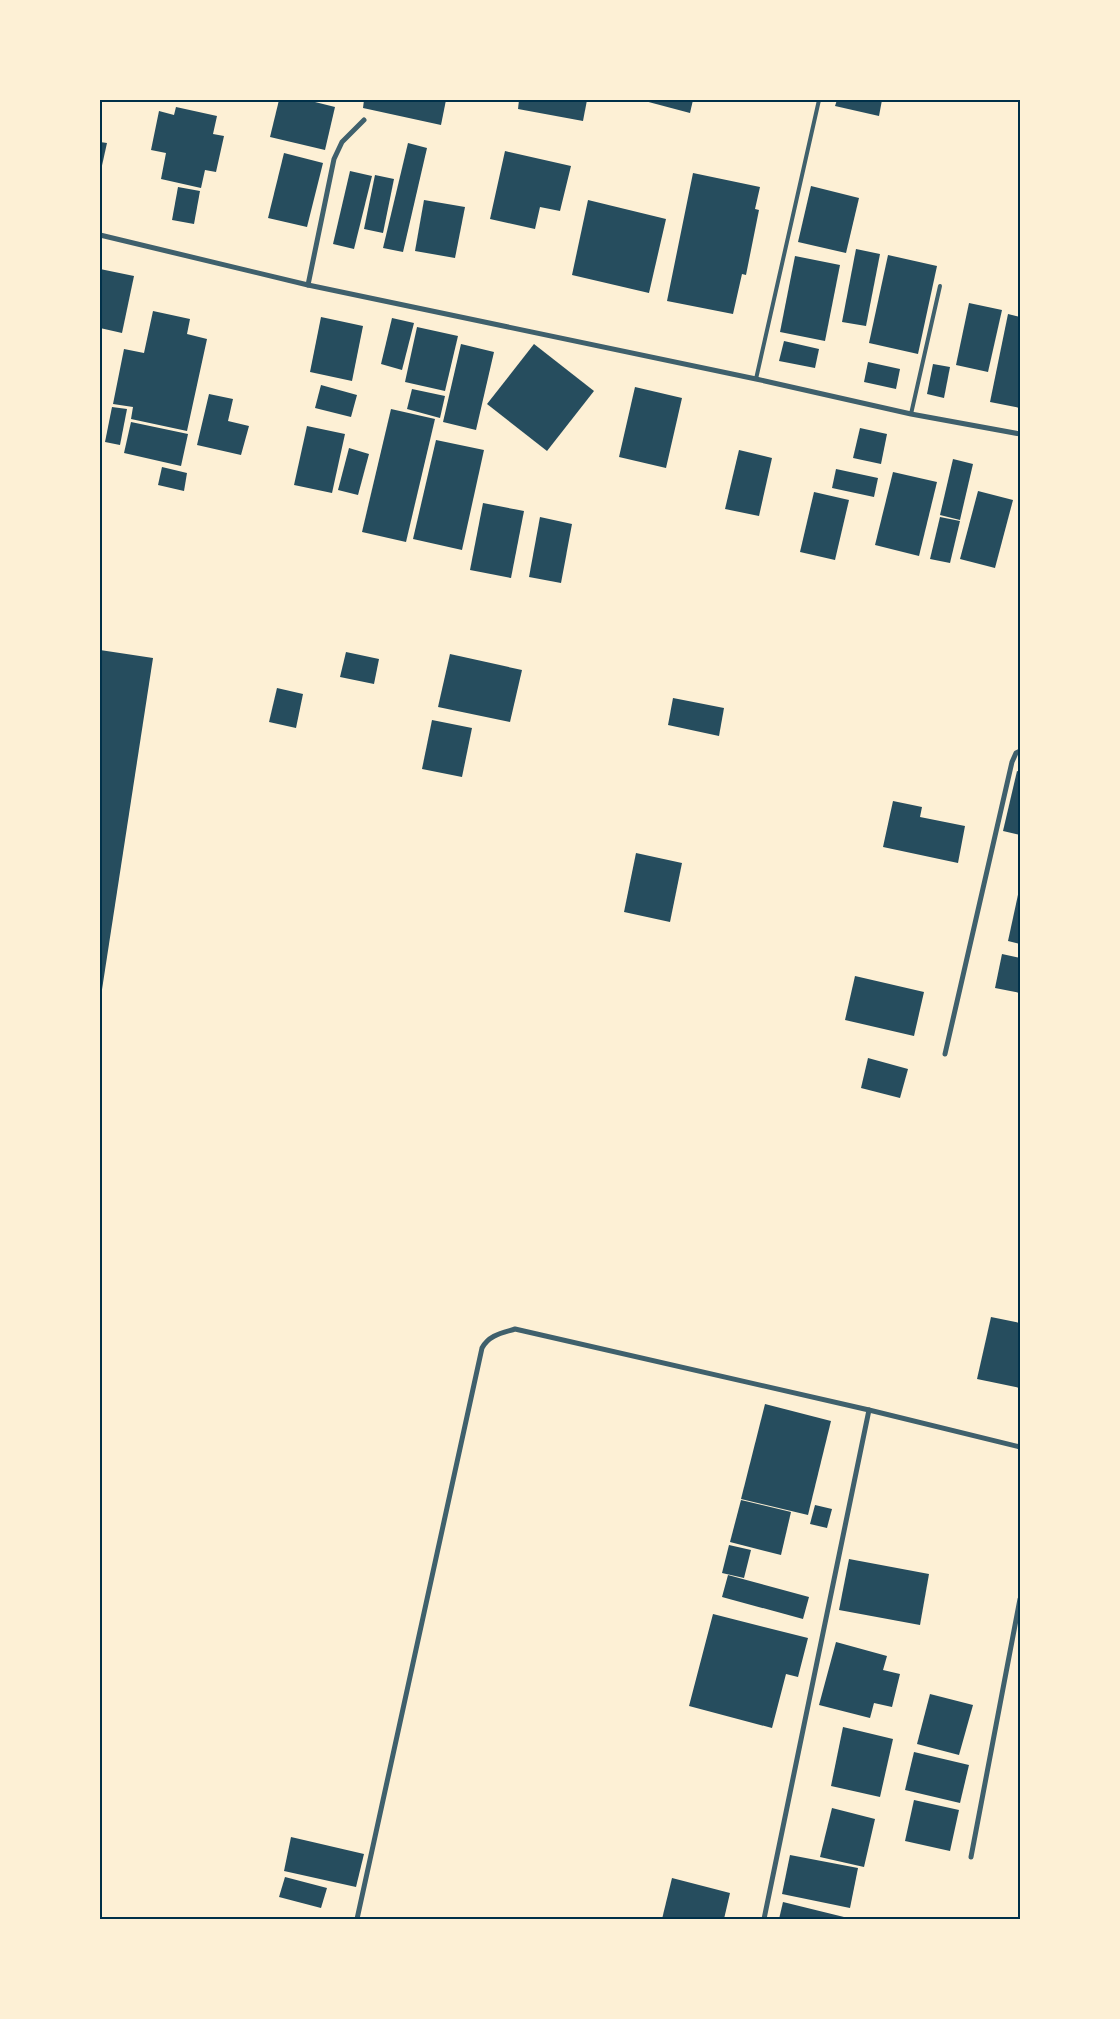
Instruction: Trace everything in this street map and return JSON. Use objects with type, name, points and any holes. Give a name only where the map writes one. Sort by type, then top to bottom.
[{"type":"street","points":[[308,285],[334,159],[342,142],[364,120]]},
{"type":"street","points":[[100,234],[308,285],[756,379],[911,414],[1020,434]]},
{"type":"street","points":[[945,1054],[1012,762],[1016,753],[1020,751]]},
{"type":"street","points":[[357,1919],[482,1348],[488,1339],[515,1329],[1020,1447]]},
{"type":"street","points":[[764,1919],[868,1410]]},
{"type":"street","points":[[971,1857],[1020,1599]]},
{"type":"lane","points":[[756,379],[819,100]]},
{"type":"lane","points":[[911,414],[940,286]]},
{"type":"building","points":[[279,100],[307,100],[335,107],[325,150],[270,137]]},
{"type":"building","points":[[364,100],[446,100],[441,125],[363,108]]},
{"type":"building","points":[[519,100],[587,100],[583,121],[518,109]]},
{"type":"building","points":[[641,100],[693,100],[690,113]]},
{"type":"building","points":[[837,100],[882,100],[879,116],[835,106]]},
{"type":"building","points":[[176,107],[217,116],[213,134],[224,136],[216,172],[205,170],[201,188],[161,179],[166,153],[151,150],[159,111],[174,115]]},
{"type":"building","points":[[100,142],[107,143],[101,170],[100,170]]},
{"type":"building","points":[[408,143],[427,148],[403,252],[383,248]]},
{"type":"building","points":[[505,151],[571,166],[560,211],[540,207],[535,229],[490,219]]},
{"type":"building","points":[[284,153],[323,163],[307,227],[268,218]]},
{"type":"building","points":[[350,171],[372,176],[354,249],[333,244]]},
{"type":"building","points":[[693,173],[760,187],[755,209],[759,210],[746,275],[742,274],[733,314],[667,301]]},
{"type":"building","points":[[375,175],[394,179],[383,233],[364,229]]},
{"type":"building","points":[[811,186],[859,198],[846,253],[798,242]]},
{"type":"building","points":[[178,187],[200,191],[194,224],[172,220]]},
{"type":"building","points":[[424,200],[465,207],[455,258],[415,251]]},
{"type":"building","points":[[588,200],[666,219],[649,293],[572,275]]},
{"type":"building","points":[[856,249],[880,254],[866,326],[842,322]]},
{"type":"building","points":[[888,255],[937,266],[918,354],[869,343]]},
{"type":"building","points":[[795,256],[840,265],[825,341],[780,332]]},
{"type":"building","points":[[100,269],[134,276],[122,333],[100,328]]},
{"type":"building","points":[[969,303],[1002,310],[988,372],[956,365]]},
{"type":"building","points":[[153,311],[190,319],[187,334],[207,339],[187,431],[131,419],[133,407],[113,404],[124,349],[144,353]]},
{"type":"building","points":[[1008,314],[1020,317],[1020,408],[990,402]]},
{"type":"building","points":[[321,317],[363,326],[352,381],[310,372]]},
{"type":"building","points":[[392,318],[414,323],[402,370],[381,364]]},
{"type":"building","points":[[417,327],[458,336],[445,391],[405,382]]},
{"type":"building","points":[[784,341],[819,349],[815,368],[779,361]]},
{"type":"building","points":[[461,344],[494,352],[476,430],[443,422]]},
{"type":"building","points":[[534,344],[594,391],[547,451],[487,404]]},
{"type":"building","points":[[868,362],[900,369],[896,389],[864,382]]},
{"type":"building","points":[[933,364],[950,367],[944,398],[927,394]]},
{"type":"building","points":[[321,385],[357,395],[351,417],[315,408]]},
{"type":"building","points":[[635,387],[682,398],[666,468],[619,457]]},
{"type":"building","points":[[412,389],[445,396],[440,418],[407,409]]},
{"type":"building","points":[[209,394],[233,399],[228,421],[249,426],[241,455],[197,445]]},
{"type":"building","points":[[112,407],[127,409],[120,445],[105,442]]},
{"type":"building","points":[[391,409],[435,419],[406,542],[362,532]]},
{"type":"building","points":[[131,422],[188,434],[181,466],[124,453]]},
{"type":"building","points":[[307,426],[345,434],[332,493],[294,485]]},
{"type":"building","points":[[860,428],[887,434],[881,464],[853,458]]},
{"type":"building","points":[[436,440],[484,450],[462,550],[413,539]]},
{"type":"building","points":[[349,448],[369,454],[358,495],[338,490]]},
{"type":"building","points":[[739,450],[772,458],[759,516],[725,509]]},
{"type":"building","points":[[953,459],[973,464],[960,520],[940,515]]},
{"type":"building","points":[[162,467],[187,473],[184,491],[158,485]]},
{"type":"building","points":[[836,469],[878,478],[874,497],[832,488]]},
{"type":"building","points":[[893,472],[937,482],[919,556],[875,545]]},
{"type":"building","points":[[978,491],[1013,500],[995,568],[960,559]]},
{"type":"building","points":[[814,492],[849,500],[835,560],[800,552]]},
{"type":"building","points":[[483,503],[524,511],[511,578],[470,570]]},
{"type":"building","points":[[540,517],[572,524],[561,583],[529,577]]},
{"type":"building","points":[[940,517],[960,521],[950,563],[930,559]]},
{"type":"building","points":[[100,650],[153,658],[101,996],[100,996]]},
{"type":"building","points":[[346,652],[379,659],[374,684],[340,677]]},
{"type":"building","points":[[450,654],[522,670],[510,722],[438,707]]},
{"type":"building","points":[[277,688],[303,694],[296,728],[269,722]]},
{"type":"building","points":[[673,698],[724,708],[719,736],[668,725]]},
{"type":"building","points":[[432,720],[472,728],[462,777],[422,769]]},
{"type":"building","points":[[1017,771],[1020,772],[1020,835],[1003,831]]},
{"type":"building","points":[[893,801],[922,807],[920,817],[965,826],[958,863],[883,847]]},
{"type":"building","points":[[636,853],[682,863],[670,922],[624,912]]},
{"type":"building","points":[[1020,891],[1020,944],[1008,941]]},
{"type":"building","points":[[1002,954],[1020,958],[1020,993],[995,988]]},
{"type":"building","points":[[855,976],[924,992],[914,1036],[845,1020]]},
{"type":"building","points":[[868,1058],[908,1069],[900,1098],[861,1088]]},
{"type":"building","points":[[991,1317],[1020,1323],[1020,1388],[977,1379]]},
{"type":"building","points":[[765,1404],[831,1421],[808,1515],[741,1499]]},
{"type":"building","points":[[741,1500],[791,1512],[781,1555],[730,1542]]},
{"type":"building","points":[[815,1505],[832,1509],[827,1528],[810,1524]]},
{"type":"building","points":[[729,1545],[751,1550],[744,1578],[722,1573]]},
{"type":"building","points":[[849,1559],[929,1574],[920,1625],[839,1610]]},
{"type":"building","points":[[728,1575],[809,1597],[803,1619],[722,1597]]},
{"type":"building","points":[[713,1614],[808,1638],[798,1677],[786,1674],[772,1728],[689,1706]]},
{"type":"building","points":[[836,1642],[887,1656],[883,1670],[900,1674],[892,1707],[874,1703],[870,1718],[819,1705]]},
{"type":"building","points":[[930,1694],[973,1705],[959,1755],[917,1744]]},
{"type":"building","points":[[843,1727],[893,1739],[880,1797],[831,1786]]},
{"type":"building","points":[[914,1752],[969,1765],[960,1803],[905,1790]]},
{"type":"building","points":[[914,1800],[959,1810],[950,1851],[905,1841]]},
{"type":"building","points":[[832,1808],[875,1819],[864,1867],[820,1857]]},
{"type":"building","points":[[291,1837],[364,1854],[356,1887],[284,1871]]},
{"type":"building","points":[[790,1855],[858,1868],[850,1908],[782,1894]]},
{"type":"building","points":[[285,1877],[327,1888],[321,1908],[279,1897]]},
{"type":"building","points":[[672,1878],[730,1893],[724,1919],[662,1919]]},
{"type":"building","points":[[783,1902],[848,1918],[848,1919],[779,1919]]}]
